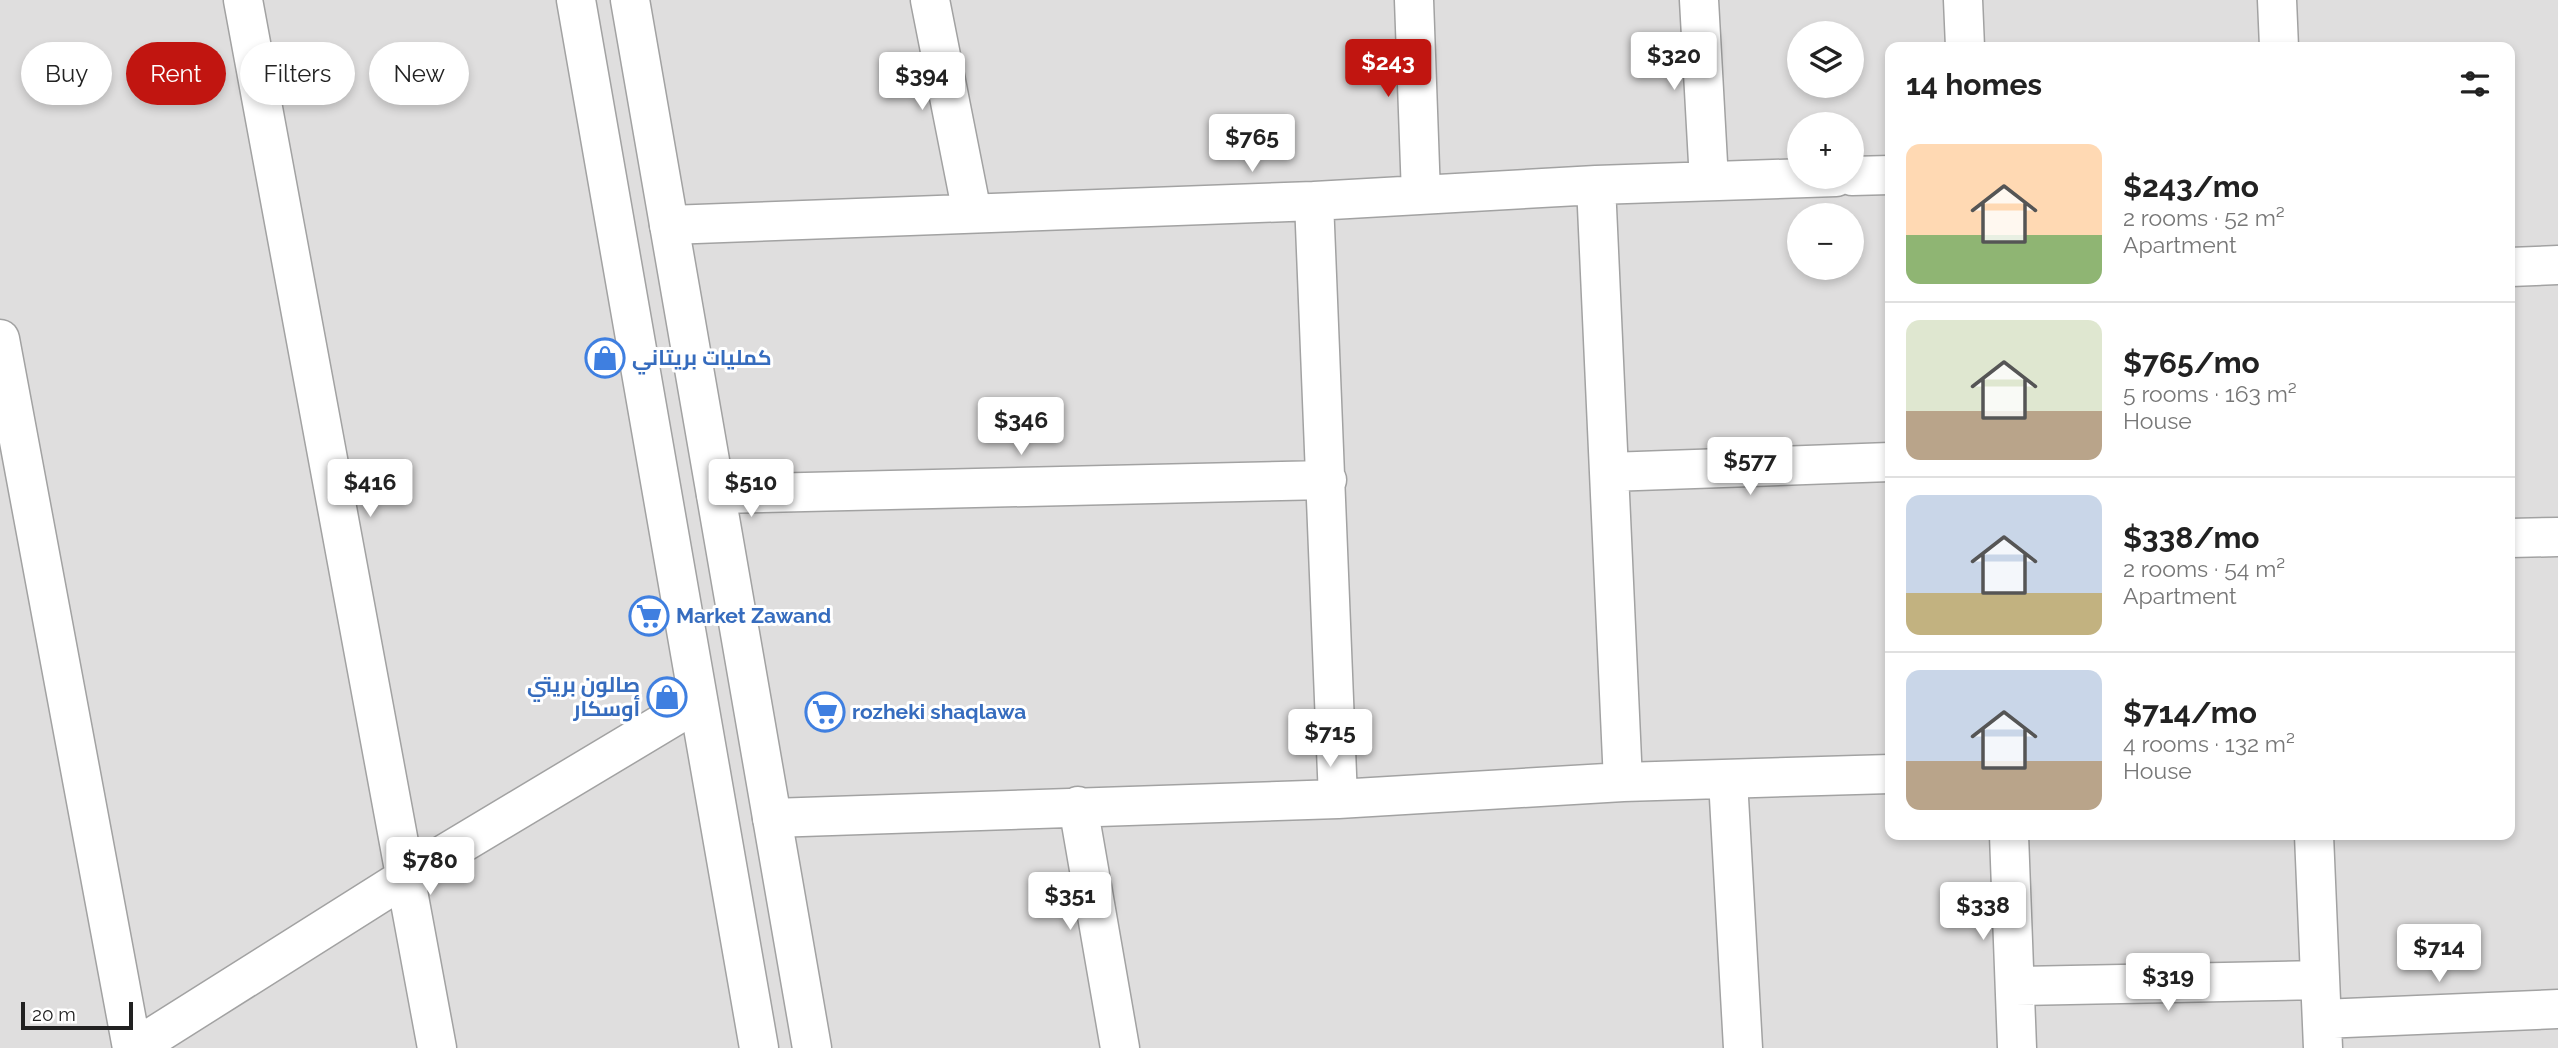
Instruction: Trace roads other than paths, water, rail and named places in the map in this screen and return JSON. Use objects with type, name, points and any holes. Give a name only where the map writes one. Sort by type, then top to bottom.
[{"type":"street","points":[[243,0],[437,1048]]},
{"type":"street","points":[[576,0],[759,1048]]},
{"type":"street","points":[[630,0],[812,1048]]},
{"type":"street","points":[[930,0],[972,213]]},
{"type":"street","points":[[1414,0],[1421,195]]},
{"type":"street","points":[[1699,0],[1709,181]]},
{"type":"street","points":[[1963,0],[1965,42]]},
{"type":"street","points":[[2277,0],[2279,42]]},
{"type":"street","points":[[1864,176],[1885,175]]},
{"type":"street","points":[[669,225],[1314,201],[1596,185],[1787,179]]},
{"type":"street","points":[[1596,185],[1623,782]]},
{"type":"street","points":[[1314,201],[1338,799]]},
{"type":"street","points":[[2515,267],[2558,265]]},
{"type":"street","points":[[0,339],[134,1048],[407,877],[698,702]]},
{"type":"street","points":[[1609,472],[1885,463]]},
{"type":"street","points":[[716,494],[1327,480]]},
{"type":"street","points":[[2515,538],[2558,537]]},
{"type":"street","points":[[772,818],[1338,799],[1623,782],[1885,774]]},
{"type":"street","points":[[1728,780],[1743,1048]]},
{"type":"street","points":[[1078,806],[1120,1048]]},
{"type":"street","points":[[2009,840],[2017,1048]]},
{"type":"street","points":[[2314,840],[2322,1034],[2558,1009]]},
{"type":"street","points":[[2015,986],[2320,979]]},
{"type":"place","name":"كمليات بريتاني","points":[[605,358]]},
{"type":"place","name":"Market Zawand","points":[[649,616]]},
{"type":"place","name":"صالون بريتي أوسكار","points":[[667,697]]},
{"type":"place","name":"rozheki shaqlawa","points":[[825,712]]}]
